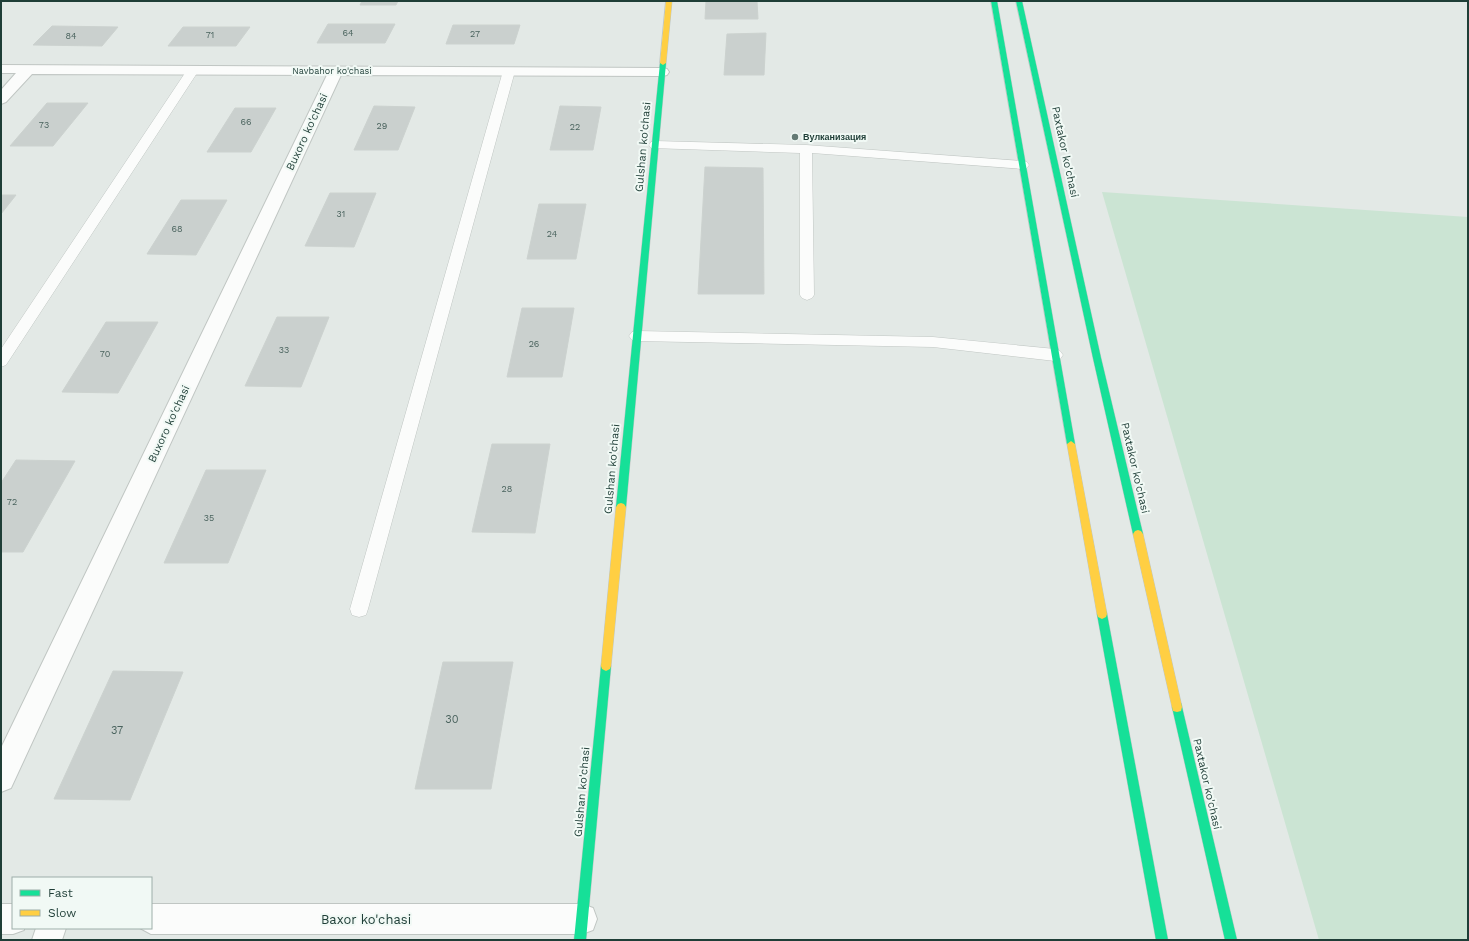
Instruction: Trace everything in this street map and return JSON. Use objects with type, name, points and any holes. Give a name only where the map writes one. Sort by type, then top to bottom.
[{"type":"main road","name":"Gulshan ko'chasi","points":[[581,929],[669,1]]},
{"type":"main road","points":[[994,1],[1055,355],[1162,940]]},
{"type":"main road","name":"Paxtakor ko'chasi","points":[[1020,1],[1099,365],[1231,940]]},
{"type":"street","name":"Navbahor ko'chasi","points":[[1,70],[662,72]]},
{"type":"street","points":[[1,98],[27,70]]},
{"type":"street","name":"Buxoro ko'chasi","points":[[1,778],[336,71]]},
{"type":"street","points":[[1,919],[12,919]]},
{"type":"street","name":"Baxor ko'chasi","points":[[152,919],[581,929]]},
{"type":"street","points":[[47,940],[51,929]]},
{"type":"lane","points":[[1,361],[193,70]]},
{"type":"lane","points":[[359,609],[509,71]]},
{"type":"lane","points":[[656,145],[806,149],[1023,165]]},
{"type":"lane","points":[[806,149],[806,295]]},
{"type":"lane","points":[[637,336],[933,342],[1055,355]]},
{"type":"green space","points":[[1102,192],[1468,217],[1468,940],[1319,940]]},
{"type":"building","points":[[362,1],[398,1],[396,5],[360,5]]},
{"type":"building","points":[[706,1],[757,1],[758,19],[705,19]]},
{"type":"building","points":[[328,24],[395,24],[385,43],[317,43]]},
{"type":"building","points":[[453,25],[520,25],[514,44],[446,44]]},
{"type":"building","points":[[52,26],[118,27],[102,46],[33,45]]},
{"type":"building","points":[[183,27],[250,27],[236,46],[168,46]]},
{"type":"building","points":[[766,33],[764,75],[724,75],[727,34]]},
{"type":"building","points":[[47,103],[88,103],[53,146],[10,146]]},
{"type":"building","points":[[374,106],[415,107],[398,150],[354,150]]},
{"type":"building","points":[[560,106],[601,107],[593,150],[550,150]]},
{"type":"building","points":[[235,108],[276,108],[251,152],[207,152]]},
{"type":"building","points":[[705,167],[763,168],[764,294],[698,294]]},
{"type":"building","points":[[330,193],[376,193],[354,247],[305,246]]},
{"type":"building","points":[[1,195],[16,195],[1,214]]},
{"type":"building","points":[[181,200],[227,200],[196,255],[147,254]]},
{"type":"building","points":[[539,204],[586,204],[576,259],[527,259]]},
{"type":"building","points":[[522,308],[574,308],[562,377],[507,377]]},
{"type":"building","points":[[277,317],[329,317],[301,387],[245,386]]},
{"type":"building","points":[[106,322],[158,322],[118,393],[62,392]]},
{"type":"building","points":[[492,444],[550,444],[535,533],[472,532]]},
{"type":"building","points":[[16,460],[75,461],[23,552],[1,552],[1,483]]},
{"type":"building","points":[[206,470],[266,470],[228,563],[164,563]]},
{"type":"building","points":[[443,662],[513,662],[491,789],[415,789]]},
{"type":"building","points":[[113,671],[183,672],[130,800],[54,799]]},
{"type":"traffic: fast","points":[[994,1],[1071,444]]},
{"type":"traffic: fast","points":[[1019,1],[1097,358],[1138,534]]},
{"type":"traffic: fast","points":[[621,507],[663,63]]},
{"type":"traffic: fast","points":[[1102,614],[1162,940]]},
{"type":"traffic: fast","points":[[580,940],[606,666]]},
{"type":"traffic: fast","points":[[1177,707],[1231,940]]},
{"type":"traffic: slow","points":[[663,63],[669,1]]},
{"type":"traffic: slow","points":[[1071,444],[1102,614]]},
{"type":"traffic: slow","points":[[606,666],[621,507]]},
{"type":"traffic: slow","points":[[1138,534],[1177,707]]},
{"type":"place","name":"Вулканизация","points":[[795,137]]}]
